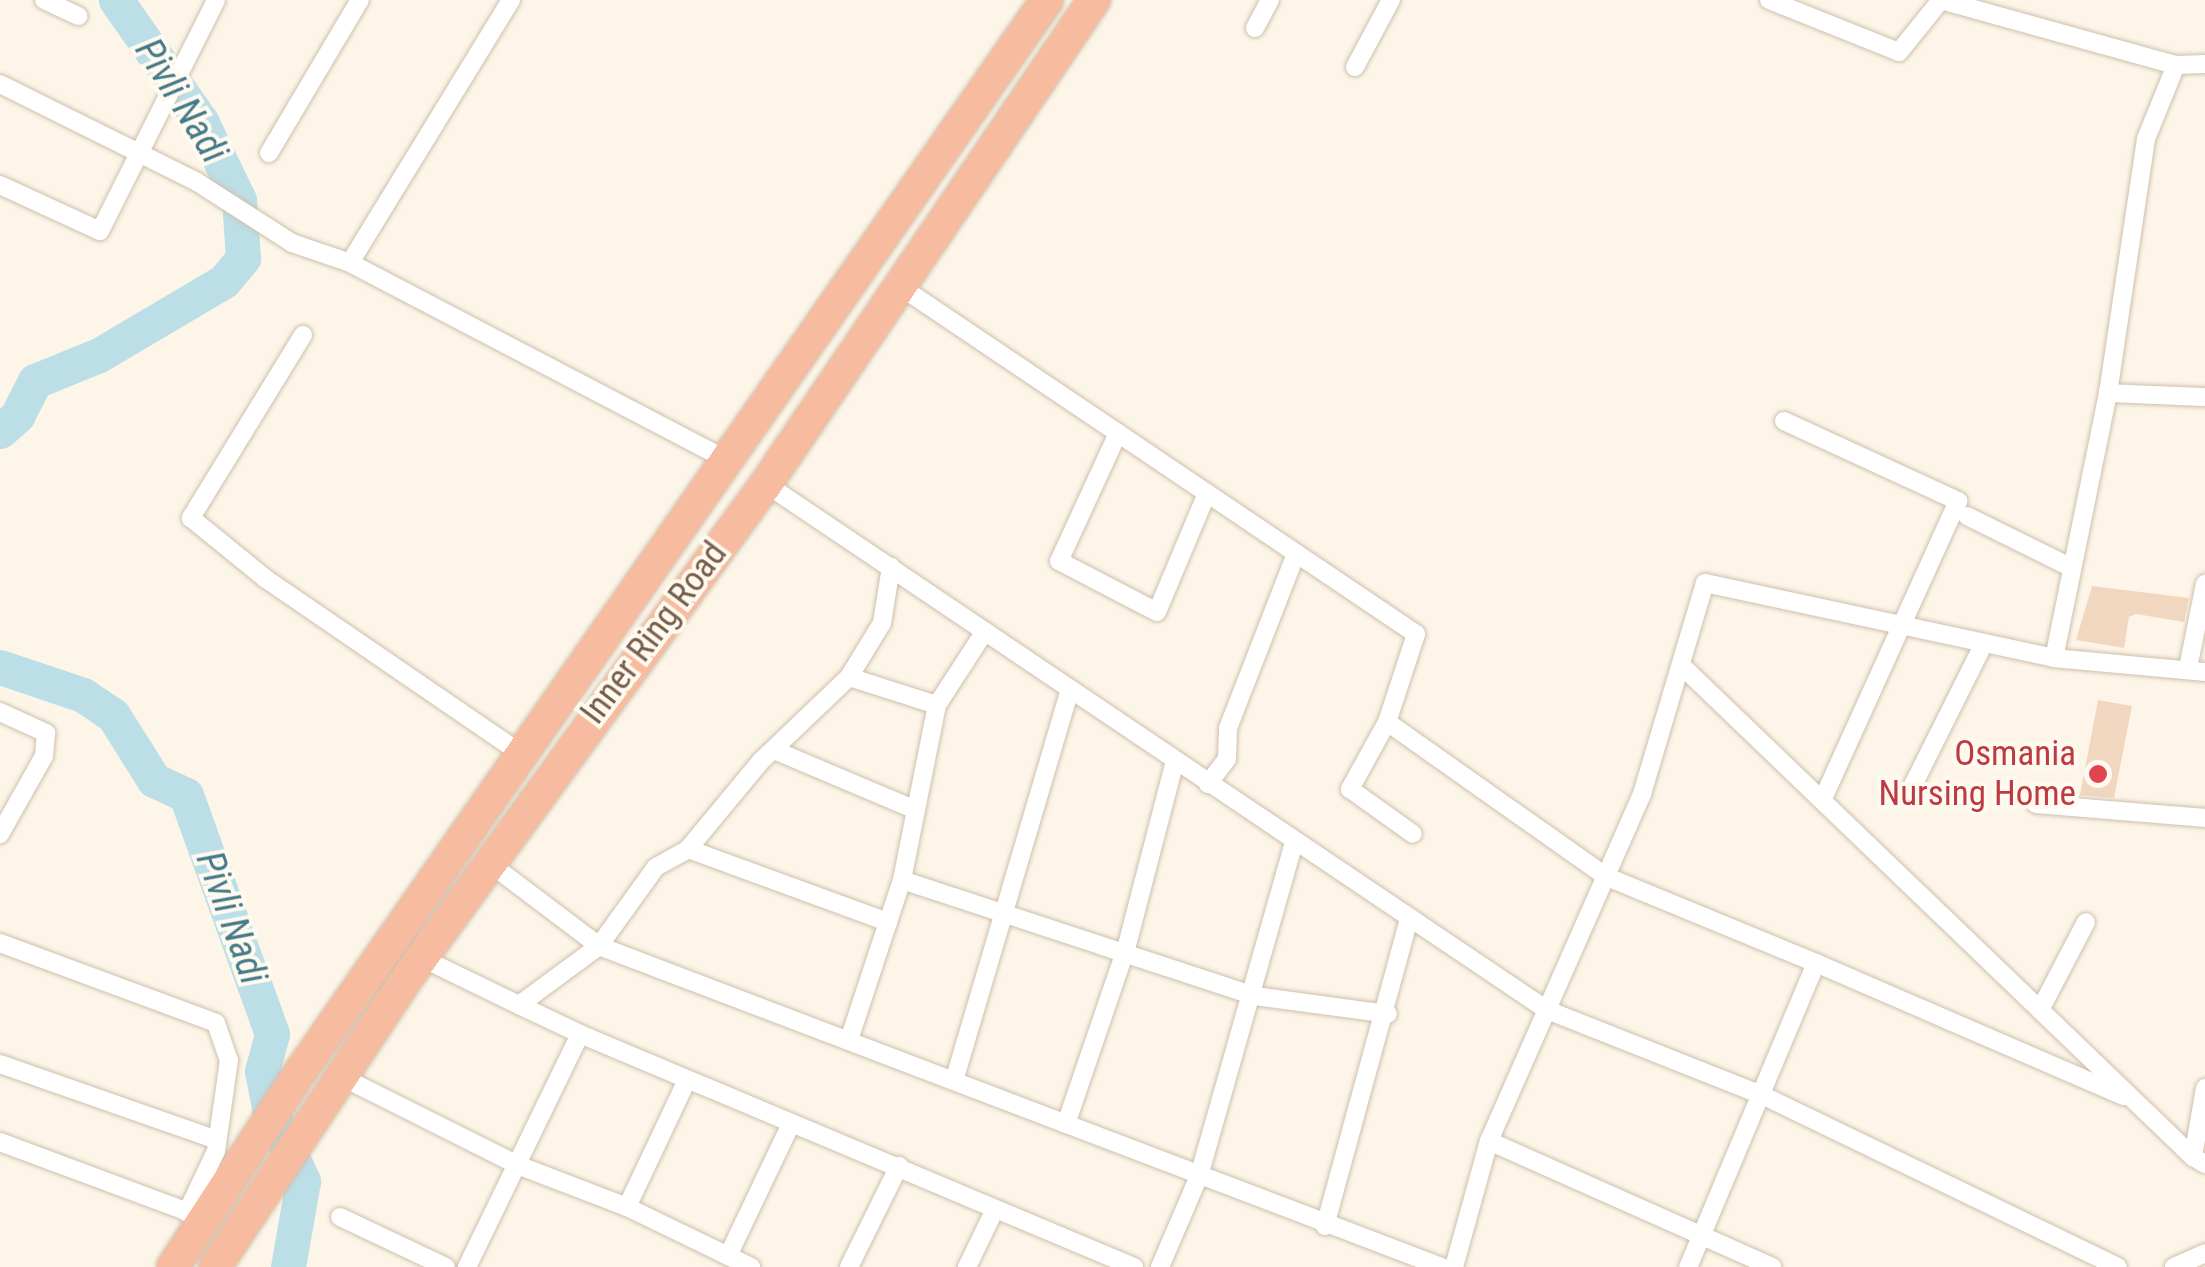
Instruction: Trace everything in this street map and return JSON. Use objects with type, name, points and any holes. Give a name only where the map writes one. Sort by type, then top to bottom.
[{"type":"highway","name":"Inner Ring Road","points":[[183,1263],[195,1215],[232,1146],[301,1071],[1047,0]]},
{"type":"highway","name":"Inner Ring Road","points":[[215,1267],[488,862],[766,484],[1094,0]]},
{"type":"street","points":[[44,0],[79,16]]},
{"type":"street","points":[[0,184],[100,231],[194,34],[216,0]]},
{"type":"street","points":[[270,153],[360,0]]},
{"type":"street","points":[[350,264],[510,0]]},
{"type":"street","points":[[1255,28],[1270,0]]},
{"type":"street","points":[[1355,68],[1391,0]]},
{"type":"street","points":[[1769,0],[1899,52],[1941,0],[2176,65],[2205,64]]},
{"type":"street","points":[[2054,658],[2108,393],[2146,139],[2176,65]]},
{"type":"street","points":[[0,84],[137,150],[256,222],[350,264],[727,460]]},
{"type":"street","points":[[901,287],[1416,634],[1387,722],[1350,790],[1413,834]]},
{"type":"street","points":[[303,335],[190,518],[266,579],[523,755]]},
{"type":"street","points":[[2108,393],[2205,397]]},
{"type":"street","points":[[1784,422],[1958,501],[1897,624],[1822,801]]},
{"type":"street","points":[[1118,433],[1059,561],[1157,612],[1207,493]]},
{"type":"street","points":[[766,484],[1408,922],[1547,1010],[1762,1095],[2118,1267]]},
{"type":"street","points":[[1967,516],[2072,568]]},
{"type":"street","points":[[1208,784],[1226,759],[1228,728],[1296,554]]},
{"type":"street","points":[[520,1005],[599,946],[656,867],[688,849],[774,750],[849,677],[882,622],[891,567]]},
{"type":"street","points":[[1454,1267],[1489,1141],[1642,794],[1704,583],[2054,658],[2196,670],[2205,584]]},
{"type":"street","points":[[850,1040],[902,880],[937,705],[985,631]]},
{"type":"street","points":[[1912,787],[1984,643]]},
{"type":"street","points":[[1681,666],[2199,1160]]},
{"type":"street","points":[[849,677],[937,705]]},
{"type":"street","points":[[954,1080],[1008,912],[1070,689]]},
{"type":"street","points":[[0,712],[46,733],[44,756],[0,834]]},
{"type":"street","points":[[1387,722],[1606,876],[1816,962],[2134,1101]]},
{"type":"street","points":[[774,750],[916,810]]},
{"type":"street","points":[[1066,1124],[1126,949],[1175,762]]},
{"type":"street","points":[[2036,804],[2205,818]]},
{"type":"street","points":[[1160,1267],[1199,1176],[1256,996],[1294,843]]},
{"type":"street","points":[[688,849],[888,922]]},
{"type":"street","points":[[488,862],[599,946],[1324,1226],[1442,1267]]},
{"type":"street","points":[[902,880],[1126,949],[1256,996],[1388,1014]]},
{"type":"street","points":[[1324,1226],[1388,1014],[1408,922]]},
{"type":"street","points":[[2040,1010],[2086,922]]},
{"type":"street","points":[[0,944],[216,1023],[228,1060],[232,1146],[0,1064]]},
{"type":"street","points":[[422,958],[580,1034],[1134,1267]]},
{"type":"street","points":[[1688,1267],[1816,962]]},
{"type":"street","points":[[468,1267],[520,1166],[580,1034]]},
{"type":"street","points":[[342,1077],[520,1166],[627,1207],[751,1267]]},
{"type":"street","points":[[627,1207],[687,1080]]},
{"type":"street","points":[[2199,1160],[2205,1088]]},
{"type":"street","points":[[728,1256],[792,1124]]},
{"type":"street","points":[[1489,1141],[1703,1232],[1772,1267]]},
{"type":"street","points":[[0,1142],[195,1215]]},
{"type":"street","points":[[849,1267],[900,1166]]},
{"type":"street","points":[[967,1267],[995,1209]]},
{"type":"street","points":[[340,1217],[446,1267]]},
{"type":"street","points":[[2174,1267],[2205,1252]]},
{"type":"building","points":[[2092,586],[2189,598],[2184,622],[2136,614],[2129,617],[2124,648],[2076,640]]},
{"type":"building","points":[[2098,700],[2132,706],[2114,798],[2080,795]]},
{"type":"waterway","name":"Pivli Nadi","points":[[0,431],[17,416],[35,381],[99,355],[224,281],[243,258],[239,200],[201,121],[116,0]]},
{"type":"waterway","name":"Pivli Nadi","points":[[0,667],[83,695],[113,715],[154,780],[186,795],[272,1034],[262,1071],[269,1108],[303,1181],[288,1267]]},
{"type":"place","name":"Osmania Nursing Home","points":[[2098,774]]}]
